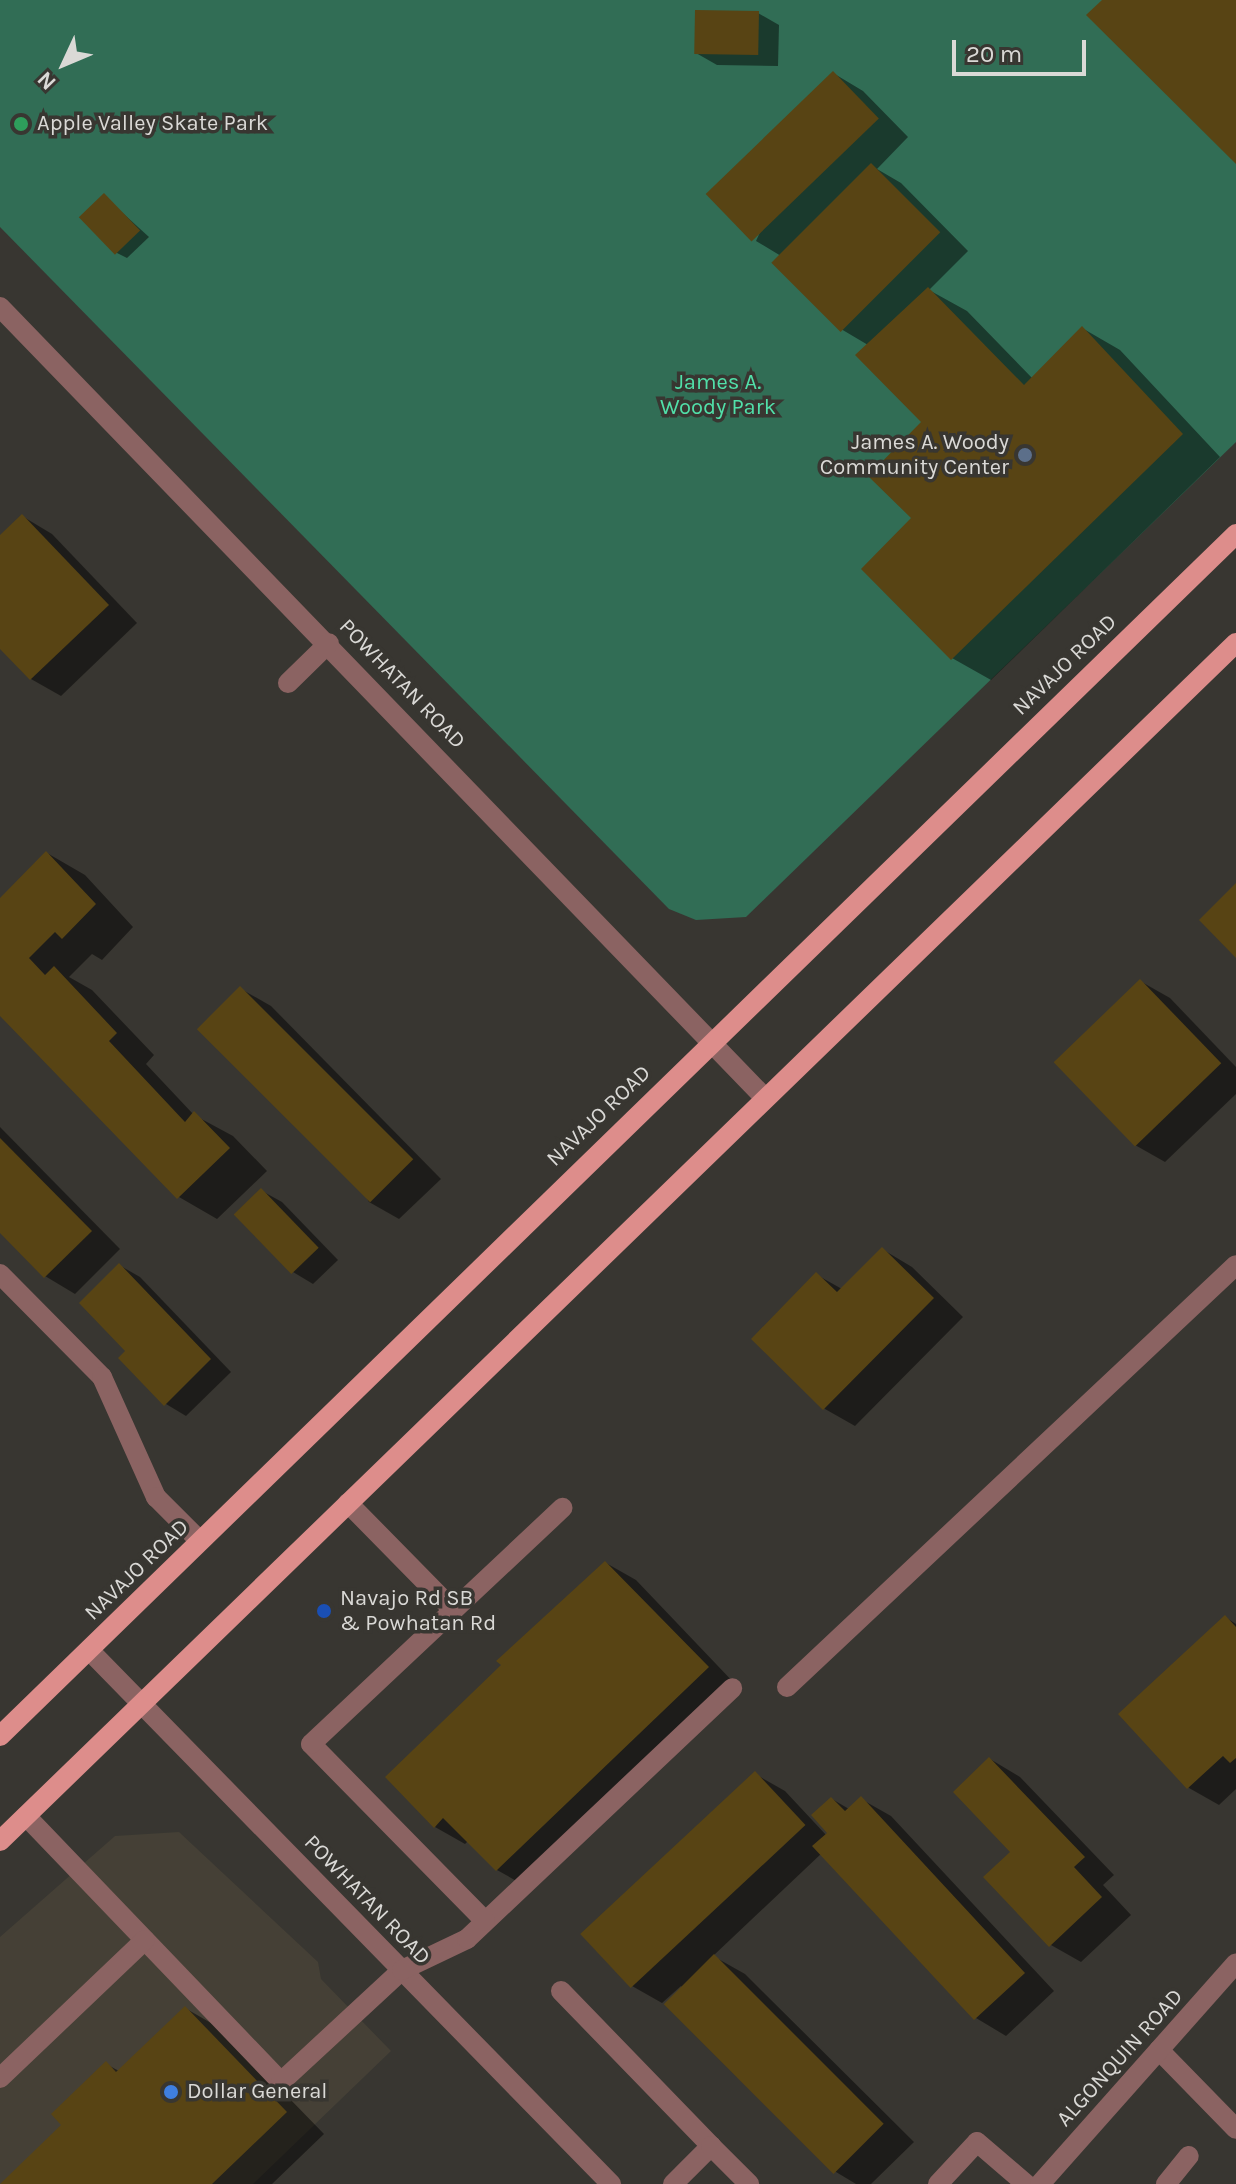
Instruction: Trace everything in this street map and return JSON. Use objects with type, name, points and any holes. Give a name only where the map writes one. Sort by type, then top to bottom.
[{"type":"main road","name":"NAVAJO ROAD","points":[[0,1736],[710,1040],[1236,534]]},
{"type":"main road","points":[[0,1841],[1236,643]]},
{"type":"street","name":"POWHATAN ROAD","points":[[0,307],[329,643],[765,1098]]},
{"type":"street","points":[[288,683],[329,643]]},
{"type":"street","points":[[787,1687],[1236,1265]]},
{"type":"street","points":[[0,1274],[102,1377],[156,1497],[200,1541]]},
{"type":"street","points":[[348,1503],[453,1610]]},
{"type":"street","points":[[485,1921],[311,1744],[562,1508]]},
{"type":"street","name":"POWHATAN ROAD","points":[[89,1650],[611,2184]]},
{"type":"street","points":[[26,1816],[281,2082],[402,1970],[467,1939],[732,1688]]},
{"type":"street","points":[[0,2078],[145,1940]]},
{"type":"street","name":"ALGONQUIN ROAD","points":[[1040,2184],[1236,1963]]},
{"type":"street","points":[[561,1991],[749,2184]]},
{"type":"street","points":[[1159,2050],[1236,2129]]},
{"type":"street","points":[[938,2184],[977,2142],[1026,2184]]},
{"type":"street","points":[[673,2184],[711,2146]]},
{"type":"street","points":[[1166,2184],[1189,2156]]},
{"type":"shaded area","points":[[179,1832],[318,1962],[321,1979],[391,2051],[253,2184],[0,2184],[0,1937],[115,1836]]},
{"type":"green space","name":"James A. Woody Park","points":[[0,0],[1236,0],[1236,442],[746,917],[696,920],[669,909],[0,227]]},
{"type":"building","points":[[1102,0],[1236,0],[1236,164],[1086,15]]},
{"type":"building","points":[[695,10],[759,11],[758,55],[694,54]]},
{"type":"building","points":[[833,71],[879,118],[752,241],[706,194]]},
{"type":"building","points":[[871,163],[940,232],[841,332],[771,263]]},
{"type":"building","points":[[104,193],[140,230],[115,255],[79,217]]},
{"type":"building","name":"James A. Woody Community Center","points":[[928,287],[1024,385],[1082,326],[1183,434],[951,660],[861,569],[911,518],[868,476],[921,422],[855,355]]},
{"type":"building","points":[[22,514],[109,605],[30,680],[0,649],[0,535]]},
{"type":"building","points":[[46,851],[96,904],[62,939],[55,932],[29,958],[45,975],[54,966],[117,1033],[109,1041],[185,1122],[194,1111],[230,1148],[177,1199],[0,1016],[0,898]]},
{"type":"building","points":[[1236,883],[1236,958],[1199,920]]},
{"type":"building","points":[[1140,979],[1221,1063],[1135,1147],[1054,1062]]},
{"type":"building","points":[[240,986],[413,1159],[370,1202],[197,1029]]},
{"type":"building","points":[[0,1138],[92,1231],[44,1278],[0,1233]]},
{"type":"building","points":[[261,1188],[319,1248],[291,1274],[234,1214]]},
{"type":"building","points":[[882,1247],[934,1298],[823,1410],[751,1339],[816,1272],[837,1292]]},
{"type":"building","points":[[119,1263],[211,1359],[164,1406],[118,1358],[125,1351],[79,1303]]},
{"type":"building","points":[[605,1561],[709,1667],[496,1871],[443,1818],[434,1828],[385,1777],[501,1665],[496,1661]]},
{"type":"building","points":[[1225,1615],[1236,1627],[1236,1758],[1230,1763],[1223,1756],[1187,1789],[1118,1714]]},
{"type":"building","points":[[989,1757],[1085,1857],[1074,1867],[1102,1897],[1049,1947],[983,1877],[1010,1852],[953,1792]]},
{"type":"building","points":[[755,1771],[805,1825],[631,1988],[580,1934]]},
{"type":"building","points":[[861,1796],[1025,1973],[974,2020],[812,1846],[827,1833],[811,1815],[831,1797],[845,1811]]},
{"type":"building","points":[[714,1954],[884,2124],[834,2174],[664,2004]]},
{"type":"building","name":"Dollar General","points":[[185,2006],[287,2112],[212,2184],[0,2184],[61,2125],[51,2114],[106,2061],[116,2072]]},
{"type":"place","name":"Apple Valley Skate Park","points":[[21,124]]},
{"type":"place","name":"James A. Woody Community Center","points":[[1025,455]]},
{"type":"place","name":"Navajo Rd SB & Powhatan Rd","points":[[324,1611]]},
{"type":"place","name":"Dollar General","points":[[171,2092]]}]
